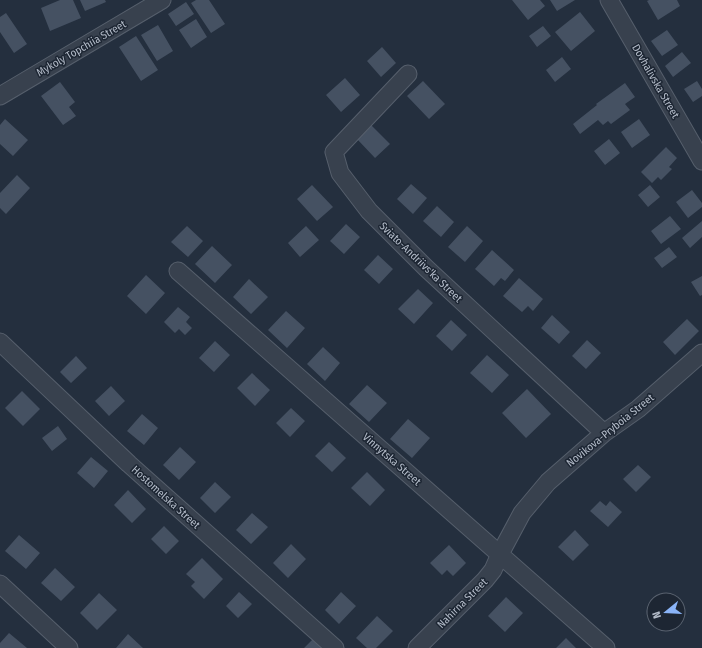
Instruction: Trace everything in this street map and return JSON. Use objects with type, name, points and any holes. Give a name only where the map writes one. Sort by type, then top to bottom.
[{"type":"street","name":"Mykoly Topchiia Street","points":[[0,96],[162,0]]},
{"type":"street","name":"Dovhalivska Street","points":[[609,0],[702,161]]},
{"type":"street","name":"Sviato-Andriivs'ka Street","points":[[408,74],[334,152],[340,173],[374,216],[432,273],[604,433]]},
{"type":"street","name":"Vinnytska Street","points":[[178,271],[606,648]]},
{"type":"street","name":"Hostomelska Street","points":[[0,342],[129,464],[335,648]]},
{"type":"street","name":"Novikova-Pryboia Street","points":[[500,554],[522,513],[548,482],[604,433],[638,409],[702,353]]},
{"type":"street","name":"Nahirna Street","points":[[417,648],[485,580],[493,570],[500,554]]},
{"type":"street","points":[[0,584],[69,648]]},
{"type":"building","points":[[60,0],[73,0],[81,18],[50,31],[41,8]]},
{"type":"building","points":[[80,0],[105,0],[106,2],[85,11]]},
{"type":"building","points":[[196,0],[209,0],[225,24],[211,33],[191,3]]},
{"type":"building","points":[[512,0],[540,0],[545,6],[528,20]]},
{"type":"building","points":[[550,0],[575,0],[557,11]]},
{"type":"building","points":[[677,0],[680,6],[658,20],[647,1]]},
{"type":"building","points":[[186,2],[194,14],[176,26],[168,14]]},
{"type":"building","points":[[580,12],[595,31],[571,51],[555,32]]},
{"type":"building","points":[[6,13],[27,44],[14,53],[0,32],[0,17]]},
{"type":"building","points":[[196,19],[207,37],[191,48],[179,30]]},
{"type":"building","points":[[158,25],[173,51],[157,61],[141,35]]},
{"type":"building","points":[[543,26],[551,36],[537,47],[529,36]]},
{"type":"building","points":[[667,30],[678,45],[662,56],[651,41]]},
{"type":"building","points":[[136,36],[158,70],[141,81],[119,47]]},
{"type":"building","points":[[382,47],[396,63],[381,77],[367,61]]},
{"type":"building","points":[[682,52],[691,63],[673,77],[665,66]]},
{"type":"building","points":[[562,57],[571,69],[555,82],[546,70]]},
{"type":"building","points":[[345,78],[360,95],[341,112],[326,95]]},
{"type":"building","points":[[423,81],[445,104],[429,119],[407,96]]},
{"type":"building","points":[[697,81],[702,89],[702,96],[693,102],[684,89]]},
{"type":"building","points":[[60,82],[75,102],[69,107],[76,116],[63,125],[41,96]]},
{"type":"building","points":[[625,83],[635,97],[625,104],[630,110],[611,124],[608,121],[603,125],[598,120],[580,134],[573,124],[597,105],[596,104]]},
{"type":"building","points":[[5,119],[28,140],[13,156],[0,144],[0,125]]},
{"type":"building","points":[[639,119],[650,135],[632,148],[621,132]]},
{"type":"building","points":[[371,125],[390,144],[375,158],[357,139]]},
{"type":"building","points":[[609,139],[620,153],[605,165],[594,151]]},
{"type":"building","points":[[666,147],[677,158],[669,167],[672,169],[661,180],[658,177],[652,183],[641,172]]},
{"type":"building","points":[[17,175],[30,188],[6,214],[0,208],[0,193]]},
{"type":"building","points":[[411,184],[427,198],[413,214],[397,199]]},
{"type":"building","points":[[312,185],[333,207],[317,221],[297,199]]},
{"type":"building","points":[[650,185],[660,197],[648,207],[638,195]]},
{"type":"building","points":[[692,190],[702,203],[702,207],[688,218],[676,202]]},
{"type":"building","points":[[437,206],[454,222],[441,237],[423,221]]},
{"type":"building","points":[[670,216],[681,229],[661,244],[651,231]]},
{"type":"building","points":[[702,221],[702,237],[690,248],[682,238]]},
{"type":"building","points":[[346,224],[360,237],[344,254],[330,241]]},
{"type":"building","points":[[187,226],[203,241],[188,257],[171,242]]},
{"type":"building","points":[[306,226],[319,240],[300,257],[288,243]]},
{"type":"building","points":[[467,226],[483,241],[465,262],[448,247]]},
{"type":"building","points":[[212,246],[232,265],[215,283],[195,264]]},
{"type":"building","points":[[669,247],[677,257],[662,268],[654,258]]},
{"type":"building","points":[[492,250],[514,270],[505,281],[501,278],[494,286],[475,269]]},
{"type":"building","points":[[378,255],[393,269],[379,284],[364,270]]},
{"type":"building","points":[[146,275],[165,293],[146,314],[127,296]]},
{"type":"building","points":[[702,276],[702,295],[700,296],[691,282]]},
{"type":"building","points":[[519,278],[543,299],[533,311],[528,306],[522,312],[503,296]]},
{"type":"building","points":[[249,279],[268,297],[251,314],[233,297]]},
{"type":"building","points":[[418,289],[433,303],[414,324],[398,309]]},
{"type":"building","points":[[178,307],[190,317],[186,322],[192,328],[185,335],[179,329],[175,333],[164,322]]},
{"type":"building","points":[[286,311],[305,328],[287,348],[268,330]]},
{"type":"building","points":[[552,315],[570,332],[559,344],[541,328]]},
{"type":"building","points":[[687,319],[699,331],[675,355],[663,342]]},
{"type":"building","points":[[451,320],[467,335],[452,351],[436,336]]},
{"type":"building","points":[[587,340],[601,353],[586,369],[572,356]]},
{"type":"building","points":[[215,341],[230,355],[214,372],[199,358]]},
{"type":"building","points":[[323,347],[340,363],[325,381],[307,364]]},
{"type":"building","points":[[487,355],[509,375],[492,393],[470,373]]},
{"type":"building","points":[[76,356],[87,368],[71,383],[60,372]]},
{"type":"building","points":[[252,373],[270,390],[255,406],[237,388]]},
{"type":"building","points":[[367,385],[387,403],[369,422],[349,404]]},
{"type":"building","points":[[111,386],[125,401],[109,416],[95,401]]},
{"type":"building","points":[[527,389],[551,414],[526,438],[502,413]]},
{"type":"building","points":[[22,391],[40,409],[23,426],[5,408]]},
{"type":"building","points":[[291,408],[305,421],[290,437],[276,423]]},
{"type":"building","points":[[142,414],[158,428],[144,445],[127,431]]},
{"type":"building","points":[[408,419],[430,438],[412,458],[390,439]]},
{"type":"building","points":[[58,426],[67,439],[52,451],[42,438]]},
{"type":"building","points":[[329,442],[346,458],[332,472],[315,456]]},
{"type":"building","points":[[180,447],[196,462],[179,480],[163,465]]},
{"type":"building","points":[[91,457],[108,471],[94,488],[77,473]]},
{"type":"building","points":[[638,465],[651,477],[636,492],[623,479]]},
{"type":"building","points":[[367,472],[385,490],[370,506],[351,488]]},
{"type":"building","points":[[215,482],[231,497],[215,513],[200,498]]},
{"type":"building","points":[[128,490],[146,509],[132,523],[114,505]]},
{"type":"building","points":[[600,501],[606,506],[610,501],[622,512],[608,527],[590,511]]},
{"type":"building","points":[[252,513],[268,527],[251,544],[236,530]]},
{"type":"building","points":[[164,526],[179,541],[166,554],[151,539]]},
{"type":"building","points":[[575,530],[589,545],[573,561],[558,547]]},
{"type":"building","points":[[19,535],[40,553],[26,569],[5,551]]},
{"type":"building","points":[[291,544],[306,559],[288,578],[273,563]]},
{"type":"building","points":[[449,545],[466,563],[453,576],[447,570],[442,575],[430,563]]},
{"type":"building","points":[[202,558],[223,579],[204,599],[191,586],[195,582],[186,574]]},
{"type":"building","points":[[55,568],[75,587],[61,601],[41,583]]},
{"type":"building","points":[[239,592],[252,604],[238,618],[226,606]]},
{"type":"building","points":[[341,592],[356,606],[339,624],[325,610]]},
{"type":"building","points":[[99,593],[117,610],[97,630],[80,613]]},
{"type":"building","points":[[506,597],[523,613],[505,632],[488,616]]},
{"type":"building","points":[[377,616],[393,631],[376,648],[367,648],[356,638]]},
{"type":"building","points":[[9,633],[27,648],[0,648],[0,643]]},
{"type":"building","points":[[128,634],[143,648],[116,648]]},
{"type":"building","points":[[566,638],[576,648],[556,648]]},
{"type":"building","points":[[313,639],[322,648],[304,648]]}]
